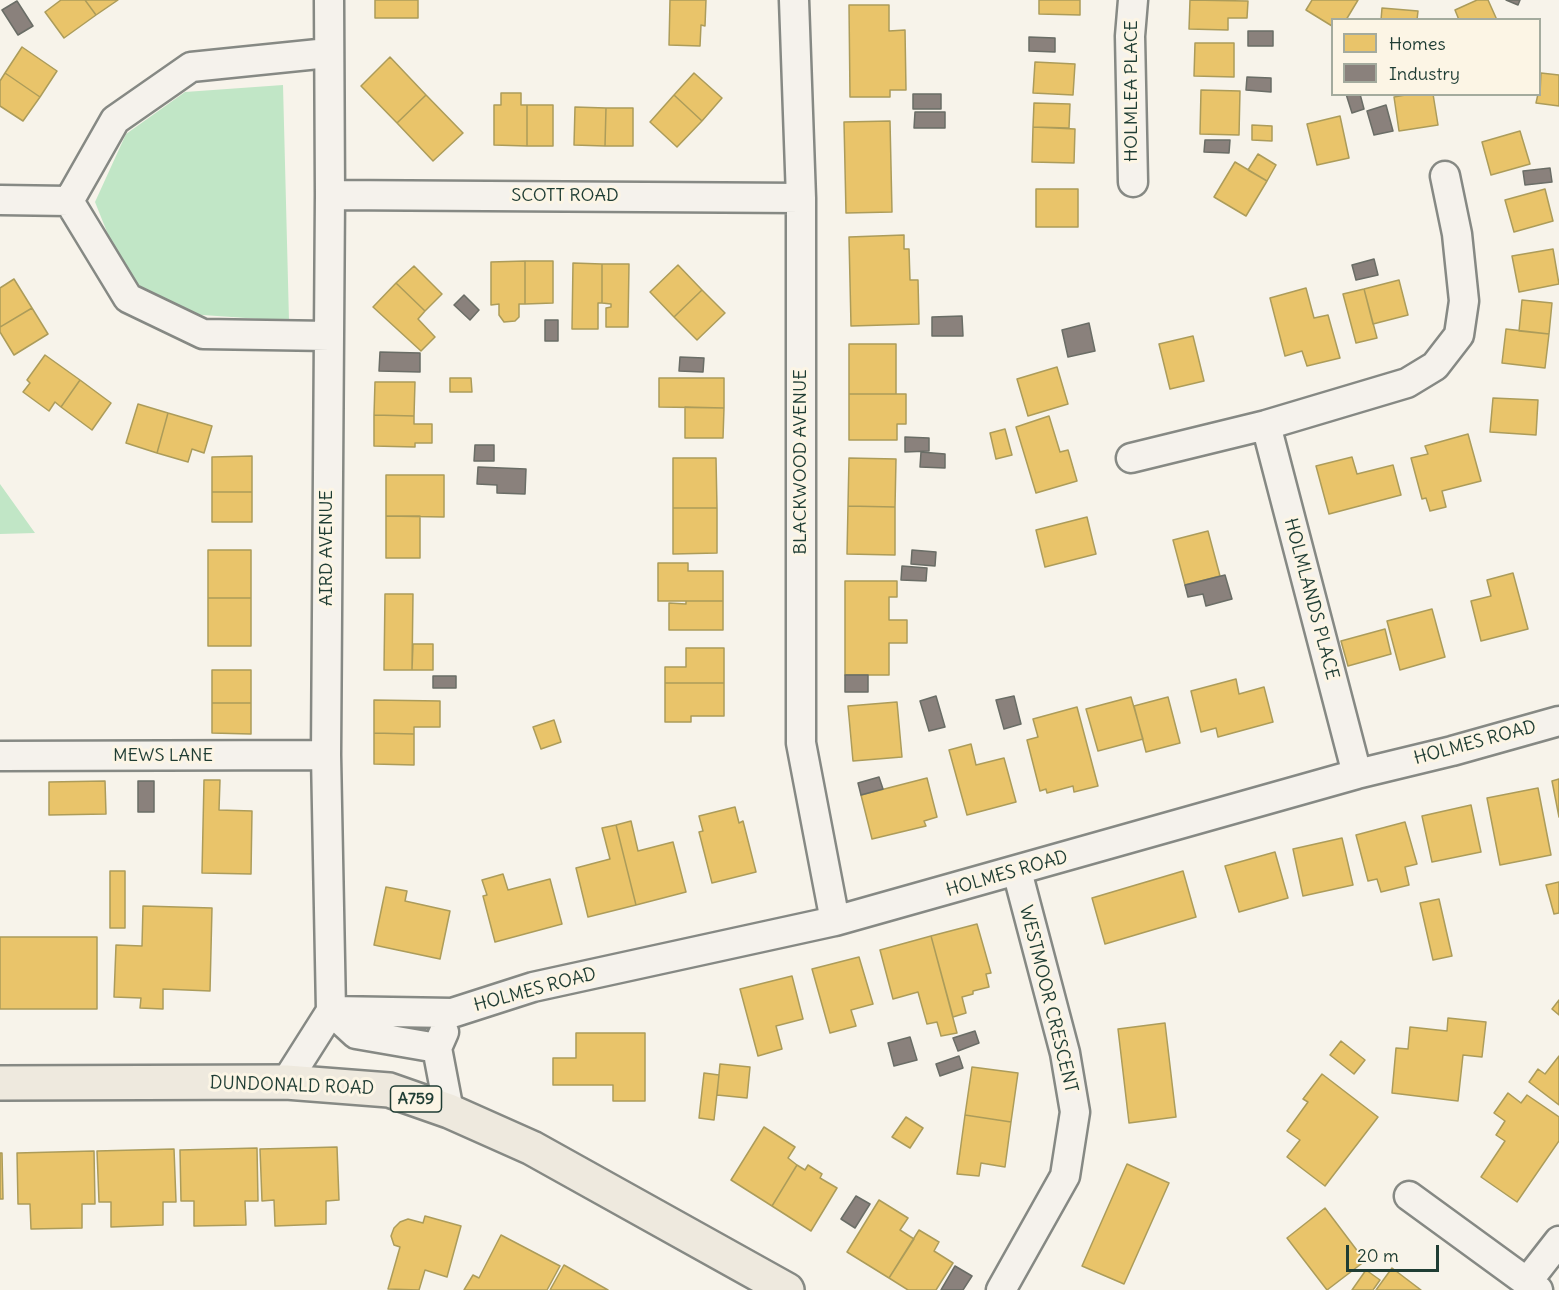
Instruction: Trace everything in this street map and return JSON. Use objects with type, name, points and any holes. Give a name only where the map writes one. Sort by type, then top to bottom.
[{"type":"main road","name":"DUNDONALD ROAD","points":[[0,1083],[286,1082],[389,1090],[449,1111],[532,1148],[787,1290]]},
{"type":"street","name":"AIRD AVENUE","points":[[328,0],[330,195],[326,755],[331,1011]]},
{"type":"street","name":"BLACKWOOD AVENUE","points":[[794,0],[801,198],[801,743],[835,921]]},
{"type":"street","name":"HOLMLEA PLACE","points":[[1133,0],[1130,36],[1133,182]]},
{"type":"street","points":[[69,201],[115,120],[191,67],[328,53]]},
{"type":"street","points":[[1131,458],[1266,425],[1407,383],[1435,366],[1459,335],[1464,301],[1457,234],[1445,176]]},
{"type":"street","name":"SCOTT ROAD","points":[[330,195],[801,198]]},
{"type":"street","points":[[0,200],[69,201]]},
{"type":"street","points":[[69,201],[128,298],[203,334],[329,336]]},
{"type":"street","name":"HOLMLANDS PLACE","points":[[1266,425],[1357,774]]},
{"type":"street","name":"HOLMES ROAD","points":[[331,1011],[452,1014],[533,987],[835,921],[1357,774],[1452,751],[1559,721]]},
{"type":"street","name":"MEWS LANE","points":[[0,756],[326,755]]},
{"type":"street","name":"WESTMOOR CRESCENT","points":[[1001,1290],[1065,1176],[1075,1112],[1065,1053],[1017,871]]},
{"type":"street","points":[[286,1082],[331,1011],[356,1034],[437,1048],[449,1111]]},
{"type":"street","name":"HOLMES ROAD","points":[[437,1048],[452,1014]]},
{"type":"street","points":[[1409,1196],[1533,1286],[1559,1241]]},
{"type":"green space","points":[[283,85],[289,321],[174,313],[123,272],[95,202],[126,134],[185,92]]},
{"type":"green space","points":[[0,484],[35,533],[0,534]]},
{"type":"building: Homes","points":[[61,0],[85,0],[96,15],[64,38],[45,12]]},
{"type":"building: Homes","points":[[85,0],[118,0],[96,15]]},
{"type":"building: Homes","points":[[375,0],[418,0],[418,18],[375,18]]},
{"type":"building: Homes","points":[[670,0],[706,0],[705,26],[701,25],[700,46],[669,45]]},
{"type":"building: Homes","points":[[1039,0],[1080,0],[1080,15],[1039,14]]},
{"type":"building: Homes","points":[[1190,0],[1248,1],[1247,18],[1228,18],[1228,30],[1189,29]]},
{"type":"building: Homes","points":[[1312,0],[1358,0],[1347,18],[1331,18],[1331,25],[1306,10]]},
{"type":"building: Homes","points":[[1477,0],[1488,0],[1496,18],[1458,18],[1455,10]]},
{"type":"building: Homes","points":[[849,5],[889,5],[889,31],[905,30],[906,90],[890,90],[890,97],[850,97]]},
{"type":"building: Homes","points":[[1382,8],[1418,11],[1417,18],[1381,18]]},
{"type":"building: Homes","points":[[1195,43],[1234,43],[1234,77],[1194,76]]},
{"type":"building: Homes","points":[[22,47],[57,71],[40,97],[5,73]]},
{"type":"building: Homes","points":[[390,57],[426,95],[397,123],[361,86]]},
{"type":"building: Homes","points":[[1035,62],[1075,64],[1073,95],[1033,93]]},
{"type":"building: Homes","points":[[5,73],[40,97],[23,121],[0,106],[0,81]]},
{"type":"building: Homes","points":[[694,73],[722,98],[702,121],[674,95]]},
{"type":"building: Homes","points":[[1541,73],[1559,75],[1559,106],[1536,103],[1538,96],[1541,96]]},
{"type":"building: Homes","points":[[1201,90],[1240,91],[1239,135],[1200,134]]},
{"type":"building: Homes","points":[[501,93],[521,93],[521,105],[527,105],[527,146],[494,145],[494,105],[501,105]]},
{"type":"building: Homes","points":[[426,95],[463,133],[433,161],[397,123]]},
{"type":"building: Homes","points":[[674,95],[702,121],[677,147],[650,122]]},
{"type":"building: Homes","points":[[1433,96],[1438,125],[1399,131],[1394,97]]},
{"type":"building: Homes","points":[[1034,103],[1070,104],[1069,128],[1033,127]]},
{"type":"building: Homes","points":[[527,105],[553,105],[553,146],[527,146]]},
{"type":"building: Homes","points":[[575,107],[606,108],[605,146],[574,145]]},
{"type":"building: Homes","points":[[606,108],[633,108],[633,146],[605,146]]},
{"type":"building: Homes","points":[[1340,116],[1349,158],[1317,165],[1307,124]]},
{"type":"building: Homes","points":[[890,121],[892,212],[846,213],[844,122]]},
{"type":"building: Homes","points":[[1252,125],[1272,126],[1272,141],[1252,140]]},
{"type":"building: Homes","points":[[1033,127],[1075,129],[1074,163],[1032,162]]},
{"type":"building: Homes","points":[[1520,131],[1530,164],[1491,175],[1482,142]]},
{"type":"building: Homes","points":[[1258,154],[1276,165],[1267,181],[1248,170]]},
{"type":"building: Homes","points":[[1235,162],[1267,181],[1246,216],[1214,197]]},
{"type":"building: Homes","points":[[1036,189],[1078,189],[1078,227],[1036,227]]},
{"type":"building: Homes","points":[[1545,189],[1553,221],[1514,232],[1505,200]]},
{"type":"building: Homes","points":[[904,235],[904,249],[909,249],[910,280],[918,280],[919,324],[851,326],[849,237]]},
{"type":"building: Homes","points":[[1553,249],[1559,284],[1519,292],[1512,256]]},
{"type":"building: Homes","points":[[525,261],[553,261],[553,303],[525,304]]},
{"type":"building: Homes","points":[[525,261],[525,304],[519,304],[519,317],[515,321],[504,322],[499,315],[499,304],[491,305],[491,262]]},
{"type":"building: Homes","points":[[573,263],[602,264],[602,303],[598,303],[598,329],[572,329]]},
{"type":"building: Homes","points":[[602,264],[629,264],[628,327],[606,327],[606,308],[611,307],[611,304],[602,303]]},
{"type":"building: Homes","points":[[678,265],[702,290],[674,317],[650,292]]},
{"type":"building: Homes","points":[[414,266],[442,294],[425,311],[396,283]]},
{"type":"building: Homes","points":[[14,279],[32,308],[0,327],[0,288]]},
{"type":"building: Homes","points":[[1399,280],[1408,315],[1373,324],[1364,289]]},
{"type":"building: Homes","points":[[396,283],[425,311],[418,319],[435,337],[421,351],[373,307]]},
{"type":"building: Homes","points":[[1306,288],[1314,318],[1328,315],[1340,358],[1307,366],[1302,351],[1285,356],[1270,298]]},
{"type":"building: Homes","points":[[1364,289],[1377,338],[1356,343],[1343,294]]},
{"type":"building: Homes","points":[[702,290],[725,313],[697,340],[674,317]]},
{"type":"building: Homes","points":[[1522,300],[1552,303],[1549,334],[1519,331]]},
{"type":"building: Homes","points":[[32,308],[48,334],[14,355],[0,332],[0,327]]},
{"type":"building: Homes","points":[[1506,329],[1549,334],[1545,368],[1502,363]]},
{"type":"building: Homes","points":[[1193,336],[1204,381],[1170,389],[1159,344]]},
{"type":"building: Homes","points":[[849,344],[896,344],[896,394],[849,394]]},
{"type":"building: Homes","points":[[45,355],[80,380],[61,407],[55,402],[49,411],[23,392],[30,383],[27,380]]},
{"type":"building: Homes","points":[[1057,367],[1068,404],[1028,416],[1017,379]]},
{"type":"building: Homes","points":[[450,378],[471,378],[472,392],[450,392]]},
{"type":"building: Homes","points":[[659,378],[724,378],[724,408],[659,407]]},
{"type":"building: Homes","points":[[80,380],[111,403],[92,430],[61,407]]},
{"type":"building: Homes","points":[[375,382],[415,382],[414,416],[374,415]]},
{"type":"building: Homes","points":[[849,394],[906,394],[906,424],[897,424],[897,440],[849,440]]},
{"type":"building: Homes","points":[[1493,398],[1538,400],[1536,435],[1490,432]]},
{"type":"building: Homes","points":[[138,404],[168,413],[157,453],[126,443]]},
{"type":"building: Homes","points":[[685,407],[724,408],[723,438],[685,438]]},
{"type":"building: Homes","points":[[168,413],[212,426],[204,453],[192,449],[188,462],[157,453]]},
{"type":"building: Homes","points":[[374,415],[414,416],[414,424],[432,424],[432,443],[415,443],[415,447],[374,446]]},
{"type":"building: Homes","points":[[1049,416],[1060,452],[1068,450],[1077,481],[1036,493],[1016,427]]},
{"type":"building: Homes","points":[[1005,429],[1012,455],[996,459],[990,433]]},
{"type":"building: Homes","points":[[1468,434],[1481,481],[1442,491],[1446,507],[1430,511],[1426,498],[1422,499],[1411,458],[1428,454],[1425,446]]},
{"type":"building: Homes","points":[[252,456],[252,492],[212,492],[212,457]]},
{"type":"building: Homes","points":[[1352,457],[1357,474],[1393,465],[1401,495],[1329,514],[1316,466]]},
{"type":"building: Homes","points":[[673,458],[716,458],[717,508],[673,508]]},
{"type":"building: Homes","points":[[849,458],[896,459],[895,507],[848,506]]},
{"type":"building: Homes","points":[[386,475],[444,475],[444,517],[386,516]]},
{"type":"building: Homes","points":[[212,492],[252,492],[252,522],[212,522]]},
{"type":"building: Homes","points":[[848,506],[895,507],[895,555],[847,554]]},
{"type":"building: Homes","points":[[673,508],[717,508],[717,553],[673,554]]},
{"type":"building: Homes","points":[[386,516],[420,516],[420,558],[386,558]]},
{"type":"building: Homes","points":[[1087,517],[1096,554],[1045,567],[1036,530]]},
{"type":"building: Homes","points":[[1208,531],[1220,576],[1185,585],[1173,540]]},
{"type":"building: Homes","points":[[208,550],[251,550],[251,598],[208,598]]},
{"type":"building: Homes","points":[[658,563],[688,563],[688,571],[723,571],[723,601],[658,601]]},
{"type":"building: Homes","points":[[1513,573],[1528,629],[1481,641],[1471,601],[1491,596],[1487,580]]},
{"type":"building: Homes","points":[[845,581],[897,581],[897,597],[889,597],[889,620],[907,620],[907,643],[889,643],[889,675],[845,675]]},
{"type":"building: Homes","points":[[385,594],[413,594],[412,670],[384,670]]},
{"type":"building: Homes","points":[[208,598],[251,598],[251,646],[208,646]]},
{"type":"building: Homes","points":[[686,601],[723,601],[723,630],[669,630],[669,603],[686,604]]},
{"type":"building: Homes","points":[[1432,609],[1445,657],[1400,670],[1387,621]]},
{"type":"building: Homes","points":[[1385,629],[1391,654],[1348,666],[1341,641]]},
{"type":"building: Homes","points":[[413,644],[433,644],[433,670],[412,670]]},
{"type":"building: Homes","points":[[686,648],[724,648],[724,683],[665,683],[665,667],[686,667]]},
{"type":"building: Homes","points":[[212,670],[251,670],[251,703],[212,703]]},
{"type":"building: Homes","points":[[1236,679],[1239,694],[1264,687],[1273,722],[1218,737],[1216,728],[1201,732],[1191,691]]},
{"type":"building: Homes","points":[[665,683],[724,683],[724,716],[691,716],[691,722],[665,722]]},
{"type":"building: Homes","points":[[1131,697],[1143,739],[1098,751],[1086,709]]},
{"type":"building: Homes","points":[[1168,697],[1180,743],[1146,752],[1134,706]]},
{"type":"building: Homes","points":[[374,700],[440,701],[440,727],[414,727],[414,734],[374,733]]},
{"type":"building: Homes","points":[[897,702],[902,757],[853,761],[848,706]]},
{"type":"building: Homes","points":[[212,703],[251,703],[251,734],[212,733]]},
{"type":"building: Homes","points":[[1077,707],[1098,786],[1074,792],[1073,786],[1047,793],[1046,789],[1040,791],[1027,740],[1038,737],[1033,719]]},
{"type":"building: Homes","points":[[554,720],[561,742],[541,749],[533,727]]},
{"type":"building: Homes","points":[[374,733],[414,734],[414,765],[374,764]]},
{"type":"building: Homes","points":[[971,744],[976,765],[1004,758],[1016,802],[967,815],[949,750]]},
{"type":"building: Homes","points":[[927,778],[937,817],[924,821],[926,826],[872,839],[861,795]]},
{"type":"building: Homes","points":[[1559,779],[1559,817],[1552,781]]},
{"type":"building: Homes","points":[[204,780],[220,780],[219,810],[252,811],[251,874],[202,873]]},
{"type":"building: Homes","points":[[105,781],[106,814],[49,815],[49,782]]},
{"type":"building: Homes","points":[[1538,788],[1551,855],[1500,865],[1487,798]]},
{"type":"building: Homes","points":[[1471,805],[1481,852],[1432,862],[1422,816]]},
{"type":"building: Homes","points":[[735,807],[739,823],[743,821],[756,872],[712,883],[699,832],[703,831],[699,816]]},
{"type":"building: Homes","points":[[631,821],[638,851],[673,842],[686,892],[636,905],[616,825]]},
{"type":"building: Homes","points":[[1405,822],[1417,864],[1405,867],[1409,885],[1381,892],[1377,879],[1368,881],[1356,835]]},
{"type":"building: Homes","points":[[616,825],[636,905],[588,917],[576,868],[610,859],[602,828]]},
{"type":"building: Homes","points":[[1342,838],[1353,885],[1303,896],[1293,849]]},
{"type":"building: Homes","points":[[1275,852],[1288,898],[1239,912],[1225,866]]},
{"type":"building: Homes","points":[[110,871],[125,871],[125,928],[110,928]]},
{"type":"building: Homes","points":[[1183,871],[1196,917],[1105,944],[1092,898]]},
{"type":"building: Homes","points":[[503,874],[508,890],[550,879],[562,924],[495,942],[483,896],[487,895],[482,880]]},
{"type":"building: Homes","points":[[1559,882],[1559,913],[1554,914],[1546,885]]},
{"type":"building: Homes","points":[[386,887],[407,891],[405,901],[450,911],[440,959],[374,945]]},
{"type":"building: Homes","points":[[1439,899],[1452,956],[1433,960],[1420,903]]},
{"type":"building: Homes","points":[[143,906],[212,908],[210,991],[163,989],[163,1009],[140,1008],[141,998],[114,997],[116,945],[142,946]]},
{"type":"building: Homes","points":[[977,924],[991,973],[986,974],[989,987],[973,991],[973,994],[962,997],[966,1013],[953,1017],[931,936]]},
{"type":"building: Homes","points":[[931,936],[957,1033],[941,1036],[937,1022],[927,1024],[918,992],[893,999],[880,950]]},
{"type":"building: Homes","points":[[0,937],[97,937],[97,1009],[0,1009]]},
{"type":"building: Homes","points":[[859,957],[873,1004],[851,1010],[856,1026],[830,1033],[812,969]]},
{"type":"building: Homes","points":[[792,976],[803,1019],[776,1026],[782,1049],[758,1056],[740,989]]},
{"type":"building: Homes","points":[[1559,1000],[1559,1015],[1552,1009]]},
{"type":"building: Homes","points":[[1448,1018],[1486,1022],[1482,1057],[1463,1055],[1458,1101],[1392,1093],[1396,1048],[1408,1049],[1410,1027],[1447,1031]]},
{"type":"building: Homes","points":[[1165,1023],[1176,1117],[1129,1123],[1118,1029]]},
{"type":"building: Homes","points":[[576,1033],[645,1033],[645,1101],[613,1101],[613,1085],[553,1085],[553,1058],[576,1058]]},
{"type":"building: Homes","points":[[1341,1041],[1365,1060],[1354,1074],[1330,1055]]},
{"type":"building: Homes","points":[[1559,1056],[1559,1105],[1529,1082],[1538,1069],[1545,1074]]},
{"type":"building: Homes","points":[[720,1064],[750,1067],[747,1098],[717,1095]]},
{"type":"building: Homes","points":[[972,1067],[1018,1073],[1011,1122],[965,1115]]},
{"type":"building: Homes","points":[[704,1073],[719,1075],[714,1120],[699,1118]]},
{"type":"building: Homes","points":[[1322,1074],[1378,1117],[1325,1186],[1287,1157],[1300,1140],[1287,1131],[1308,1102],[1303,1099]]},
{"type":"building: Homes","points":[[1508,1093],[1521,1103],[1527,1095],[1559,1117],[1559,1141],[1517,1202],[1481,1177],[1505,1141],[1496,1135],[1505,1121],[1494,1113]]},
{"type":"building: Homes","points":[[965,1115],[1011,1122],[1005,1167],[981,1163],[979,1176],[957,1174]]},
{"type":"building: Homes","points":[[906,1117],[923,1128],[910,1148],[892,1137]]},
{"type":"building: Homes","points":[[764,1127],[795,1147],[788,1158],[797,1165],[772,1206],[731,1180]]},
{"type":"building: Homes","points":[[337,1147],[339,1200],[326,1201],[326,1224],[275,1226],[274,1200],[262,1201],[260,1149]]},
{"type":"building: Homes","points":[[257,1148],[258,1201],[245,1201],[246,1225],[194,1226],[194,1201],[181,1201],[180,1150]]},
{"type":"building: Homes","points":[[174,1149],[176,1202],[163,1202],[163,1225],[111,1227],[111,1202],[99,1202],[97,1151]]},
{"type":"building: Homes","points":[[94,1151],[95,1204],[82,1204],[82,1228],[31,1229],[30,1204],[18,1204],[17,1153]]},
{"type":"building: Homes","points":[[0,1153],[2,1153],[3,1199],[0,1199]]},
{"type":"building: Homes","points":[[1127,1164],[1169,1183],[1124,1284],[1082,1266]]},
{"type":"building: Homes","points":[[797,1165],[805,1170],[808,1165],[822,1174],[820,1178],[837,1188],[811,1231],[772,1206]]},
{"type":"building: Homes","points":[[879,1200],[908,1218],[900,1230],[914,1239],[889,1278],[847,1252]]},
{"type":"building: Homes","points":[[1325,1208],[1365,1261],[1327,1290],[1287,1238]]},
{"type":"building: Homes","points":[[425,1216],[461,1226],[447,1277],[425,1270],[419,1290],[388,1289],[400,1247],[394,1245],[391,1236],[394,1228],[400,1222],[408,1219],[423,1223]]},
{"type":"building: Homes","points":[[919,1230],[939,1242],[934,1251],[953,1263],[936,1290],[908,1290],[889,1278]]},
{"type":"building: Homes","points":[[501,1235],[560,1266],[547,1290],[464,1290],[473,1275],[479,1278]]},
{"type":"building: Homes","points":[[564,1265],[608,1290],[550,1290]]},
{"type":"building: Homes","points":[[1392,1268],[1421,1290],[1376,1290]]},
{"type":"building: Homes","points":[[1366,1270],[1380,1280],[1373,1290],[1352,1290]]},
{"type":"building: Industry","points":[[1506,0],[1520,0],[1518,5]]},
{"type":"building: Industry","points":[[17,1],[33,26],[18,35],[2,10]]},
{"type":"building: Industry","points":[[1248,31],[1273,31],[1273,46],[1248,46]]},
{"type":"building: Industry","points":[[1029,37],[1055,38],[1055,52],[1029,51]]},
{"type":"building: Industry","points":[[1247,77],[1271,78],[1271,92],[1246,90]]},
{"type":"building: Industry","points":[[913,94],[941,94],[941,109],[913,109]]},
{"type":"building: Industry","points":[[1347,96],[1361,96],[1364,109],[1352,113]]},
{"type":"building: Industry","points":[[1386,105],[1393,131],[1374,135],[1367,111]]},
{"type":"building: Industry","points":[[915,112],[945,112],[945,128],[914,128]]},
{"type":"building: Industry","points":[[1205,140],[1230,140],[1229,153],[1204,152]]},
{"type":"building: Industry","points":[[1550,168],[1552,182],[1525,185],[1523,171]]},
{"type":"building: Industry","points":[[1374,259],[1378,275],[1356,280],[1352,265]]},
{"type":"building: Industry","points":[[464,295],[479,310],[470,320],[454,305]]},
{"type":"building: Industry","points":[[962,316],[963,336],[932,336],[932,317]]},
{"type":"building: Industry","points":[[545,320],[558,320],[558,341],[545,341]]},
{"type":"building: Industry","points":[[1089,323],[1095,351],[1068,357],[1062,330]]},
{"type":"building: Industry","points":[[380,352],[420,353],[420,372],[379,371]]},
{"type":"building: Industry","points":[[680,357],[704,358],[703,372],[679,371]]},
{"type":"building: Industry","points":[[905,437],[929,438],[929,451],[905,452]]},
{"type":"building: Industry","points":[[475,445],[494,445],[494,461],[474,461]]},
{"type":"building: Industry","points":[[921,452],[945,454],[945,468],[920,467]]},
{"type":"building: Industry","points":[[478,467],[526,469],[525,494],[497,493],[497,485],[477,484]]},
{"type":"building: Industry","points":[[912,550],[936,552],[935,566],[911,564]]},
{"type":"building: Industry","points":[[902,566],[927,568],[926,581],[901,580]]},
{"type":"building: Industry","points":[[1225,575],[1232,599],[1206,606],[1203,594],[1188,597],[1185,585]]},
{"type":"building: Industry","points":[[845,675],[868,675],[868,692],[845,692]]},
{"type":"building: Industry","points":[[433,676],[456,676],[456,688],[433,688]]},
{"type":"building: Industry","points":[[936,696],[945,727],[929,731],[920,701]]},
{"type":"building: Industry","points":[[1014,696],[1021,724],[1004,729],[996,700]]},
{"type":"building: Industry","points":[[879,777],[883,789],[861,795],[858,783]]},
{"type":"building: Industry","points":[[138,781],[154,781],[154,812],[138,812]]},
{"type":"building: Industry","points":[[975,1031],[979,1043],[958,1051],[953,1038]]},
{"type":"building: Industry","points":[[910,1037],[917,1060],[894,1066],[888,1043]]},
{"type":"building: Industry","points":[[959,1056],[963,1068],[940,1076],[936,1064]]},
{"type":"building: Industry","points":[[856,1196],[870,1204],[855,1228],[841,1219]]},
{"type":"building: Industry","points":[[955,1266],[972,1276],[963,1290],[941,1290]]}]
